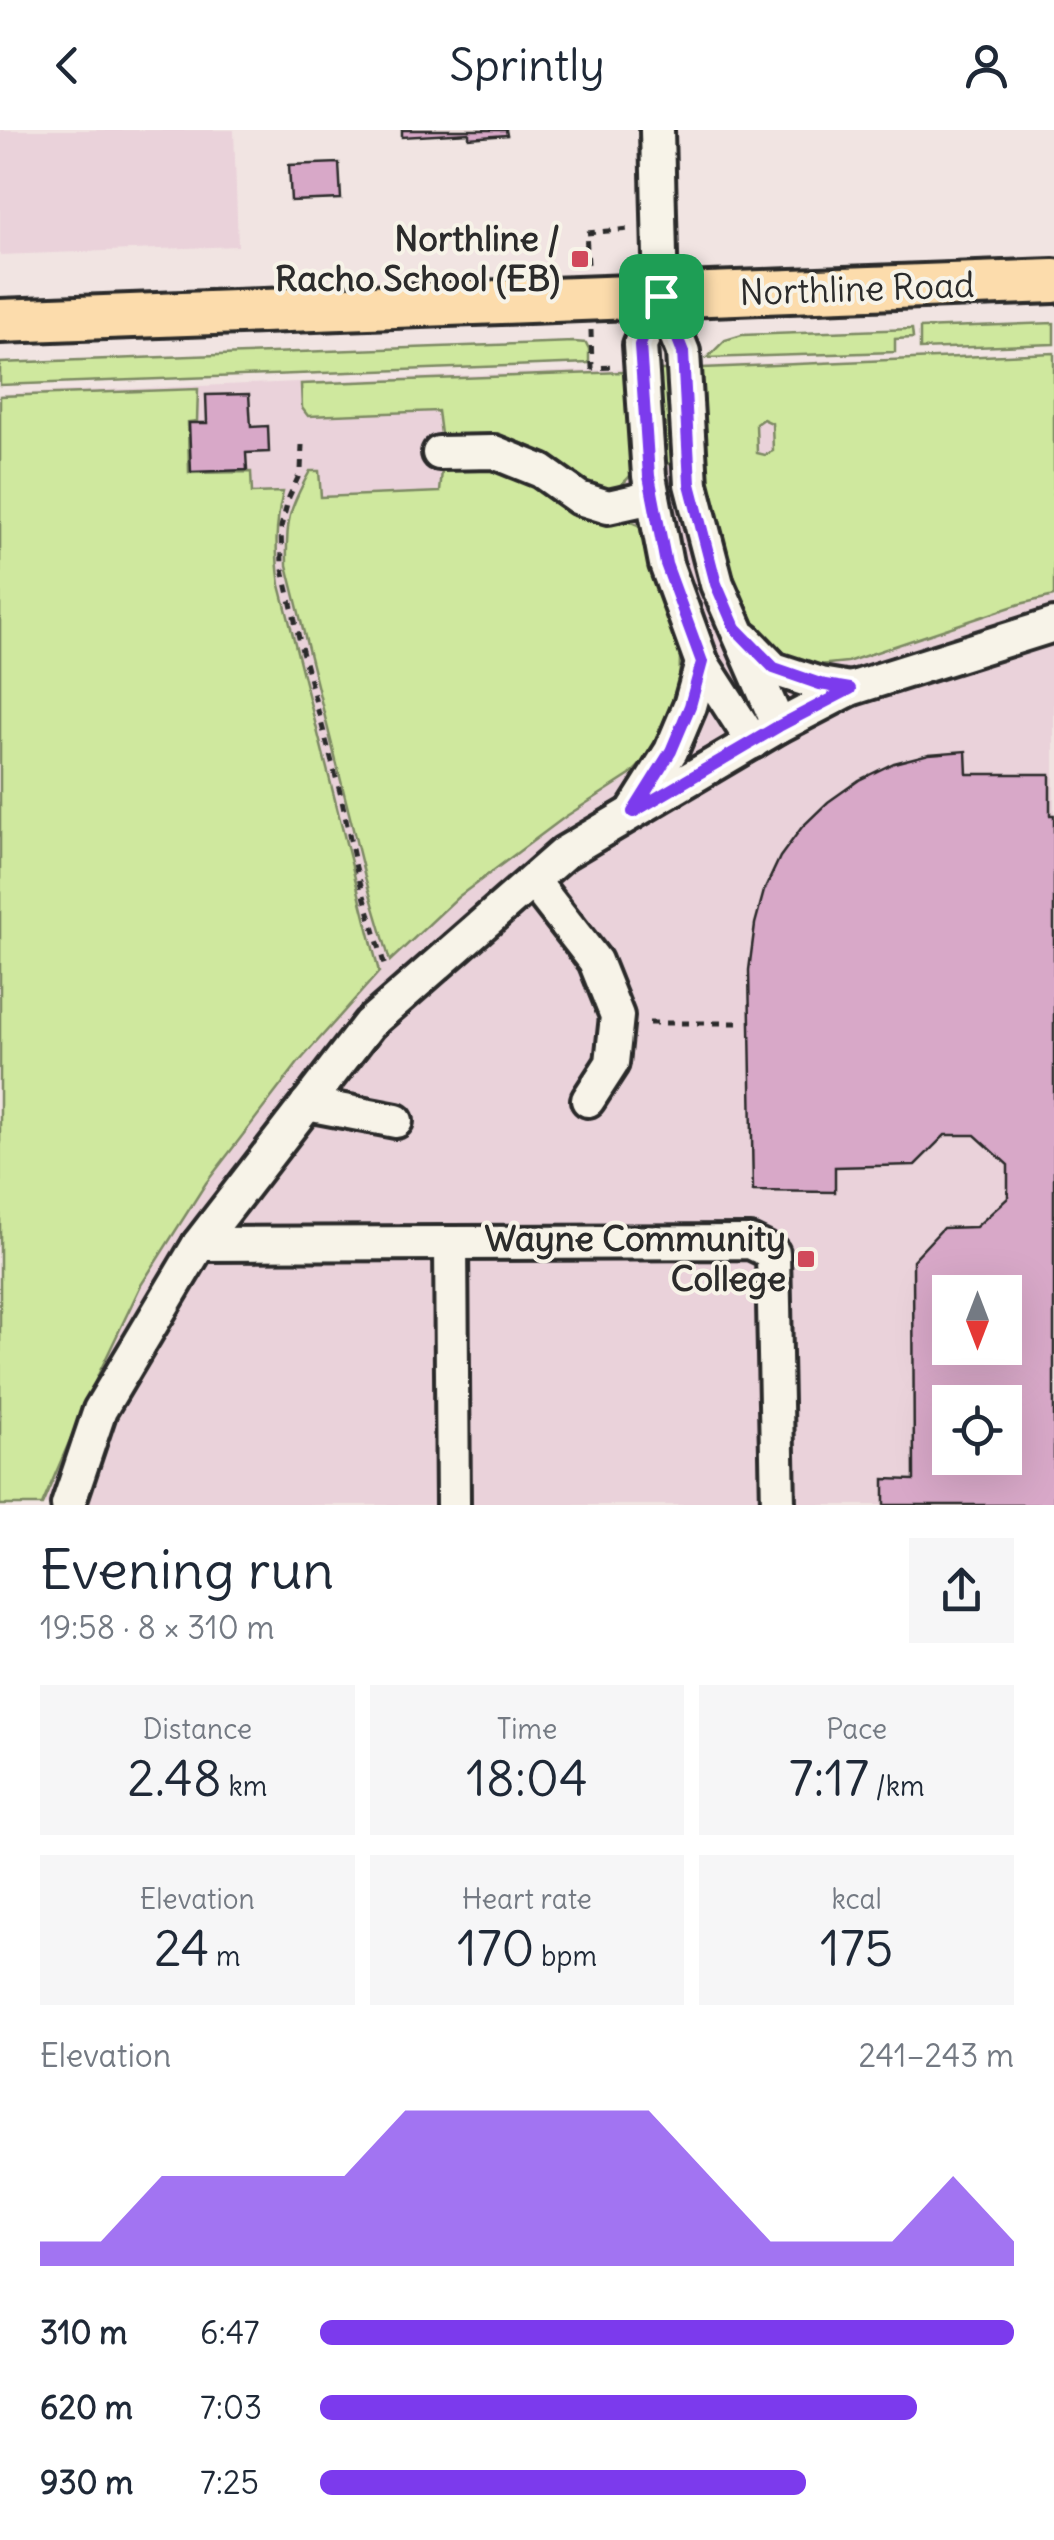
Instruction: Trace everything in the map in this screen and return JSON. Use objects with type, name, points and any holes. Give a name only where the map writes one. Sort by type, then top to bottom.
[{"type":"main road","name":"Northline Road","points":[[0,321],[1054,281]]},
{"type":"street","points":[[657,130],[661,296],[683,352],[690,484],[716,584],[735,628],[766,734]]},
{"type":"street","points":[[661,296],[640,345],[649,476],[666,564],[702,662],[766,734]]},
{"type":"street","points":[[438,453],[494,452],[541,471],[579,498],[608,507],[653,497]]},
{"type":"street","points":[[68,1505],[100,1410],[199,1244],[368,1024],[564,853],[766,734],[850,689],[1054,625]]},
{"type":"street","points":[[735,628],[774,668],[820,684],[850,689]]},
{"type":"street","points":[[633,812],[671,751],[690,706],[702,662]]},
{"type":"street","points":[[532,880],[595,961],[618,1016],[612,1063],[588,1100]]},
{"type":"street","points":[[307,1104],[396,1122]]},
{"type":"street","points":[[199,1244],[750,1242],[773,1253],[778,1505]]},
{"type":"street","points":[[451,1243],[453,1505]]},
{"type":"path","points":[[302,445],[301,471],[289,496],[282,528],[282,565],[356,868],[385,967]]},
{"type":"path","points":[[649,1022],[744,1022]]},
{"type":"shaded area","points":[[0,130],[234,130],[238,246],[0,255]]},
{"type":"shaded area","points":[[1054,352],[1054,1505],[0,1505],[0,394]]},
{"type":"green space","points":[[1054,323],[1054,344],[920,349],[920,328]]},
{"type":"green space","points":[[912,329],[913,338],[895,339],[895,352],[707,358],[725,340],[742,335]]},
{"type":"green space","points":[[586,343],[589,363],[0,385],[0,363]]},
{"type":"green space","points":[[1054,353],[1054,596],[847,662],[818,665],[777,654],[744,618],[715,521],[705,456],[704,395],[700,384],[703,368]],"holes":[[[763,419],[772,423],[773,451],[757,453],[756,424]]]},
{"type":"green space","points":[[658,370],[671,370],[676,462],[672,465],[665,462]]},
{"type":"green space","points":[[623,372],[627,381],[633,472],[612,489],[590,486],[548,456],[510,439],[441,434],[438,411],[308,416],[302,408],[301,384]]},
{"type":"green space","points":[[198,389],[197,421],[188,422],[189,473],[251,472],[252,493],[283,492],[277,538],[280,585],[379,972],[298,1063],[206,1183],[141,1285],[42,1505],[0,1505],[0,396]]},
{"type":"green space","points":[[444,468],[506,472],[575,515],[594,521],[631,522],[645,530],[658,590],[680,657],[679,693],[669,725],[630,775],[565,817],[458,897],[390,961],[365,877],[287,565],[288,526],[310,471],[319,471],[321,497],[440,492]]},
{"type":"building","points":[[402,130],[506,130],[507,135],[402,137]]},
{"type":"building","points":[[339,163],[341,199],[291,201],[289,165]]},
{"type":"building","points":[[249,394],[251,427],[268,426],[269,452],[246,453],[247,470],[191,472],[189,423],[207,423],[206,395]]},
{"type":"building","points":[[966,751],[967,774],[1050,774],[1050,815],[1054,815],[1054,1505],[884,1505],[884,1479],[914,1480],[913,1260],[943,1228],[976,1227],[1008,1198],[1008,1165],[975,1135],[945,1135],[915,1165],[835,1167],[835,1192],[753,1191],[749,970],[764,891],[780,857],[802,827],[859,780],[894,763],[929,754]]},
{"type":"place","name":"Northline / Racho School (EB)","points":[[580,259]]},
{"type":"place","name":"Wayne Community College","points":[[806,1259]]},
{"type":"route","points":[[661,296],[683,352],[690,484],[716,584],[735,628],[774,668],[820,684],[850,689],[633,812],[671,751],[690,706],[702,662],[666,564],[649,476],[640,345],[661,296]]}]
